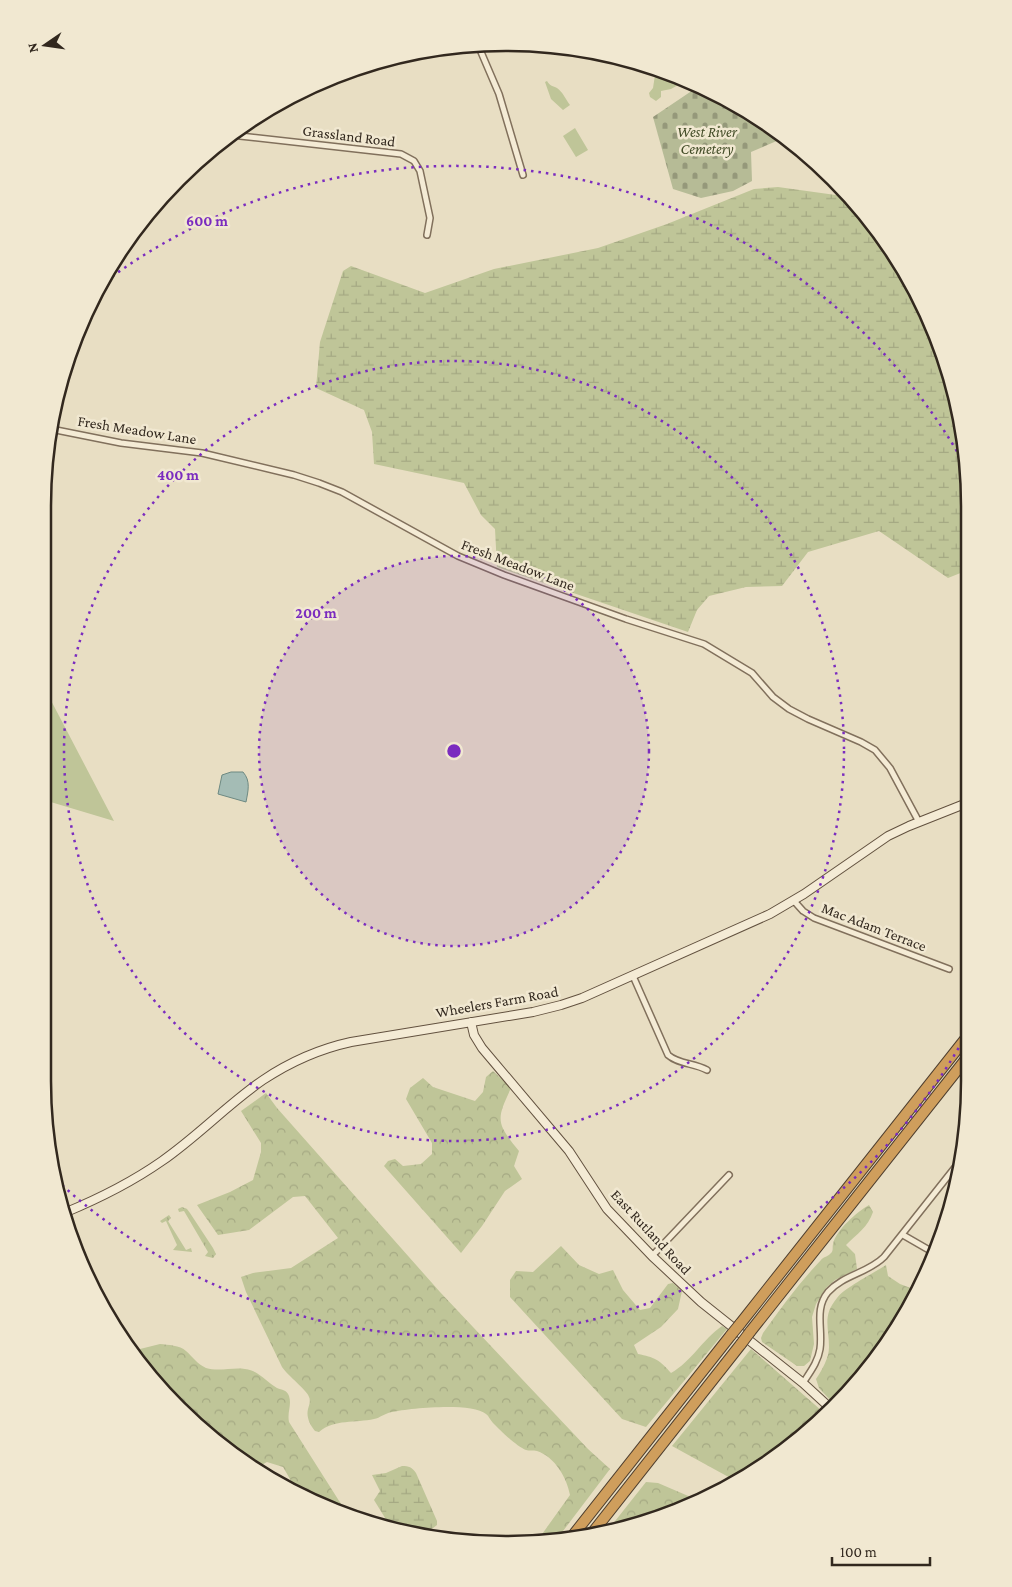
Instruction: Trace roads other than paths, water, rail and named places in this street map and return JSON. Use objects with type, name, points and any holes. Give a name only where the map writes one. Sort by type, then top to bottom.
[{"type":"highway","points":[[577,1530],[961,1044]]},
{"type":"highway","points":[[596,1527],[961,1064]]},
{"type":"main road","name":"Wheelers Farm Road","points":[[70,1210],[98,1198],[146,1172],[177,1150],[264,1079],[303,1058],[350,1042],[561,1005],[582,998],[759,920],[794,901],[876,844],[919,822],[961,805]]},
{"type":"main road","name":"East Rutland Road","points":[[471,1022],[474,1035],[488,1056],[570,1150],[607,1209],[682,1285],[726,1323],[803,1383],[826,1404]]},
{"type":"street","points":[[481,52],[500,94],[523,175]]},
{"type":"street","name":"Grassland Road","points":[[241,136],[408,156],[416,164],[421,176],[430,218],[427,235]]},
{"type":"street","name":"Fresh Meadow Lane","points":[[58,430],[121,443],[202,453],[294,475],[319,483],[342,492],[458,556],[504,576],[704,644],[752,673],[773,697],[789,709],[862,742],[874,750],[890,768],[919,822]]},
{"type":"street","name":"Mac Adam Terrace","points":[[794,901],[803,911],[814,918],[949,969]]},
{"type":"street","points":[[633,976],[668,1055],[677,1061],[692,1063],[707,1070]]},
{"type":"street","points":[[803,1383],[814,1365],[820,1350],[820,1314],[825,1297],[837,1284],[877,1264],[903,1235],[952,1172]]},
{"type":"street","points":[[652,1256],[729,1176]]},
{"type":"street","points":[[903,1235],[928,1249]]},
{"type":"water","points":[[231,772],[243,772],[246,775],[248,786],[246,802],[218,794],[222,775]]},
{"type":"park label","name":"West River Cemetery","points":[[707,140]]}]
